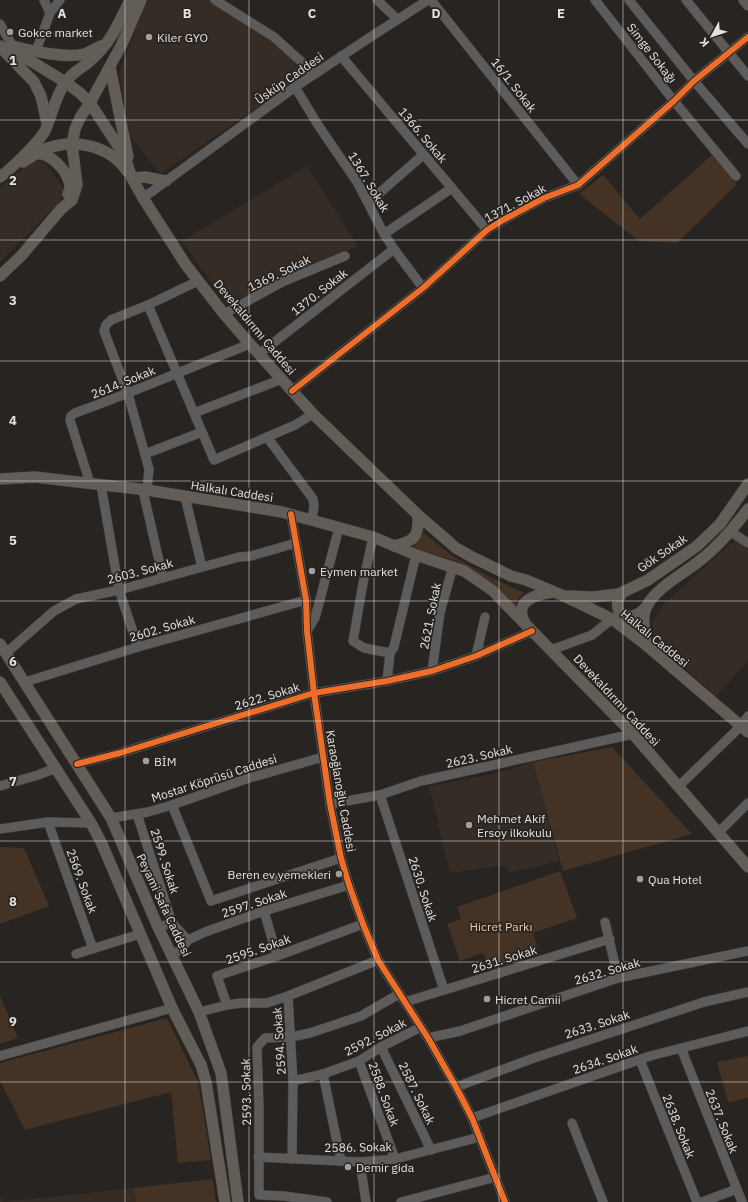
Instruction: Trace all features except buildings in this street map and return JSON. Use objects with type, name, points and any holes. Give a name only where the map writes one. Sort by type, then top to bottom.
[{"type":"main road","points":[[2,175],[39,140],[65,82],[90,61],[110,41],[117,30],[130,0]]},
{"type":"main road","points":[[0,276],[22,255],[61,209],[72,200],[77,185],[72,144],[75,129],[122,44],[142,0]]},
{"type":"main road","points":[[0,46],[60,55],[84,54],[110,41]]},
{"type":"main road","points":[[0,46],[34,82],[41,96],[47,124]]},
{"type":"main road","name":"Devekaldırımı Caddesi","points":[[0,46],[31,61],[65,82],[80,93],[90,103],[124,155],[132,178],[143,198],[186,264],[224,314],[313,414],[418,515],[456,548],[489,566]]},
{"type":"main road","points":[[110,67],[132,178]]},
{"type":"main road","points":[[2,175],[46,149],[72,144],[92,146],[105,151],[121,162],[132,178]]},
{"type":"main road","points":[[36,154],[40,154],[52,160],[64,172],[70,182],[70,188],[61,209]]},
{"type":"main road","points":[[132,178],[145,177],[166,181]]},
{"type":"main road","name":"Halkalı Caddesi","points":[[0,479],[35,477],[88,483],[145,490],[291,514],[374,537],[416,555],[453,566]]},
{"type":"main road","name":"Gök Sokak","points":[[559,594],[593,597],[619,594],[648,580],[697,546],[720,524],[748,484]]},
{"type":"main road","points":[[623,592],[617,602],[622,614],[626,617],[632,617],[643,611],[661,590],[699,562],[731,532],[748,509]]},
{"type":"main road","points":[[394,546],[407,543],[416,536],[418,515]]},
{"type":"main road","name":"Devekaldırımı Caddesi","points":[[453,566],[464,571],[492,590],[551,650],[633,734],[748,868]]},
{"type":"main road","name":"Halkalı Caddesi","points":[[489,566],[559,594],[612,619],[646,645],[744,729]]},
{"type":"main road","points":[[530,630],[523,618],[522,613],[525,603],[534,596],[559,594]]},
{"type":"main road","points":[[646,607],[644,616],[646,645]]},
{"type":"main road","name":"Peyami Safa Caddesi","points":[[3,648],[111,818],[158,927],[199,1012],[221,1074],[238,1202]]},
{"type":"main road","points":[[0,682],[91,823],[102,844],[172,1008],[201,1065],[206,1082],[225,1202]]},
{"type":"street","points":[[44,0],[50,13]]},
{"type":"street","points":[[36,51],[50,13],[60,0]]},
{"type":"street","points":[[214,0],[230,4],[274,37],[315,74]]},
{"type":"street","points":[[377,0],[397,19]]},
{"type":"street","name":"Üsküp Caddesi","points":[[143,198],[295,87],[397,19],[430,0]]},
{"type":"street","name":"16/1. Sokak","points":[[430,0],[578,185]]},
{"type":"street","name":"Simge Sokağı","points":[[595,0],[674,101],[736,176]]},
{"type":"street","points":[[629,0],[694,82],[748,144]]},
{"type":"street","points":[[686,0],[748,76]]},
{"type":"street","points":[[743,0],[748,6]]},
{"type":"street","points":[[0,24],[13,47]]},
{"type":"street","name":"1371. Sokak","points":[[292,391],[422,288],[487,230],[544,198],[578,185],[694,82],[748,37]]},
{"type":"street","name":"1366. Sokak","points":[[341,56],[487,230]]},
{"type":"street","name":"1367. Sokak","points":[[295,87],[318,125],[357,182],[369,202],[384,234],[422,288]]},
{"type":"street","points":[[369,202],[424,155]]},
{"type":"street","points":[[384,234],[452,188]]},
{"type":"street","name":"1370. Sokak","points":[[259,354],[394,249]]},
{"type":"street","name":"1369. Sokak","points":[[224,314],[282,282],[345,256]]},
{"type":"street","points":[[163,578],[145,490],[149,469],[128,394],[104,331],[106,324],[111,320],[148,305],[198,281]]},
{"type":"street","points":[[148,305],[214,460],[295,425],[313,414]]},
{"type":"street","name":"2614. Sokak","points":[[88,483],[88,478],[70,420],[71,416],[75,413],[128,394],[177,372],[250,344]]},
{"type":"street","points":[[194,413],[282,379]]},
{"type":"street","points":[[145,454],[202,432]]},
{"type":"street","points":[[267,437],[313,499],[314,506],[312,520]]},
{"type":"street","points":[[101,485],[119,590],[138,647]]},
{"type":"street","points":[[185,497],[202,567]]},
{"type":"street","name":"Karaoğlanoğlu Caddesi","points":[[291,514],[306,600],[307,631],[314,693],[330,804],[349,885],[378,960],[428,1038],[472,1118],[505,1202]]},
{"type":"street","points":[[307,631],[315,618],[340,528]]},
{"type":"street","points":[[731,532],[748,543]]},
{"type":"street","points":[[374,537],[363,583],[353,642],[364,648],[390,653]]},
{"type":"street","name":"2603. Sokak","points":[[3,648],[54,611],[76,599],[119,590],[296,543]]},
{"type":"street","points":[[387,681],[390,653],[394,647],[416,555]]},
{"type":"street","name":"2621. Sokak","points":[[432,671],[440,613],[453,566]]},
{"type":"street","name":"2602. Sokak","points":[[25,682],[138,647],[306,600]]},
{"type":"street","points":[[476,656],[485,617]]},
{"type":"street","points":[[551,650],[592,635],[612,619]]},
{"type":"street","name":"2622. Sokak","points":[[77,764],[120,753],[314,693],[387,681],[432,671],[476,656],[530,630]]},
{"type":"street","points":[[678,787],[744,729],[748,716]]},
{"type":"street","name":"2623. Sokak","points":[[330,804],[380,795],[420,781],[633,734]]},
{"type":"street","name":"Mostar Köprüsü Caddesi","points":[[111,818],[137,814],[172,805],[246,778],[324,757]]},
{"type":"street","points":[[0,786],[56,768]]},
{"type":"street","name":"2630. Sokak","points":[[380,795],[444,990]]},
{"type":"street","points":[[718,833],[748,803]]},
{"type":"street","points":[[172,805],[211,901],[342,858]]},
{"type":"street","name":"2599. Sokak","points":[[137,814],[172,923]]},
{"type":"street","points":[[0,830],[48,822],[91,823]]},
{"type":"street","name":"2569. Sokak","points":[[48,822],[93,949]]},
{"type":"street","name":"2597. Sokak","points":[[172,954],[181,950],[188,940],[205,932],[264,911],[349,885]]},
{"type":"street","points":[[264,911],[277,956]]},
{"type":"street","points":[[605,922],[618,978]]},
{"type":"street","points":[[158,927],[172,923],[188,940]]},
{"type":"street","name":"2595. Sokak","points":[[227,1005],[217,976],[277,956],[363,924]]},
{"type":"street","points":[[76,954],[140,934]]},
{"type":"street","name":"2631. Sokak","points":[[405,1002],[610,939]]},
{"type":"street","name":"2632. Sokak","points":[[428,1038],[460,1031],[618,978],[748,951]]},
{"type":"street","name":"2594. Sokak","points":[[292,1158],[293,1081],[288,996],[378,960]]},
{"type":"street","name":"2633. Sokak","points":[[456,1087],[534,1058],[704,1002],[748,992]]},
{"type":"street","name":"2593. Sokak","points":[[327,1202],[284,1196],[259,1195],[259,1106],[257,1047],[265,1038],[291,1037],[310,1033],[361,1016],[399,994]]},
{"type":"street","points":[[199,1012],[241,1003],[267,1003],[288,996]]},
{"type":"street","points":[[0,1056],[172,1008]]},
{"type":"street","name":"2592. Sokak","points":[[293,1081],[323,1074],[359,1061],[381,1047],[421,1027]]},
{"type":"street","name":"2634. Sokak","points":[[472,1118],[640,1060],[680,1048],[748,1031]]},
{"type":"street","name":"2587. Sokak","points":[[381,1047],[431,1150]]},
{"type":"street","name":"2637. Sokak","points":[[680,1048],[742,1202]]},
{"type":"street","name":"2638. Sokak","points":[[640,1060],[697,1202]]},
{"type":"street","name":"2588. Sokak","points":[[359,1061],[395,1159]]},
{"type":"street","points":[[323,1074],[341,1161]]},
{"type":"street","points":[[572,1123],[603,1202]]},
{"type":"street","name":"2586. Sokak","points":[[258,1157],[360,1162],[395,1159],[480,1137]]},
{"type":"street","points":[[360,1162],[366,1202]]},
{"type":"street","points":[[401,1202],[496,1177]]},
{"type":"street","points":[[702,1202],[736,1188]]},
{"type":"shaded area","points":[[147,0],[221,0],[314,69],[160,174],[130,135],[119,73]]},
{"type":"shaded area","points":[[34,159],[45,163],[65,190],[59,202],[0,262],[0,188]]},
{"type":"shaded area","points":[[307,166],[358,246],[227,305],[182,241]]},
{"type":"shaded area","points":[[742,534],[748,538],[748,660],[716,696],[653,639],[653,620],[666,602]]},
{"type":"shaded area","points":[[533,762],[559,861],[508,873],[507,865],[450,873],[429,786],[488,775]]},
{"type":"shaded area","points":[[134,1188],[136,1202],[4,1202]]},
{"type":"shaded area","points":[[0,1196],[4,1202],[0,1202]]},
{"type":"green space","points":[[712,155],[737,184],[677,243],[639,241],[579,194],[603,175],[640,219]]},
{"type":"green space","points":[[421,531],[451,555],[488,576],[524,593],[515,605],[495,584],[457,561],[413,548]]},
{"type":"green space","points":[[612,747],[692,834],[563,871],[533,762]]},
{"type":"green space","points":[[0,847],[24,848],[49,906],[0,924]]},
{"type":"green space","name":"Hicret Parkı","points":[[560,871],[577,918],[533,933],[538,949],[488,966],[483,953],[460,961],[447,924],[461,919],[457,907]]},
{"type":"green space","points":[[0,996],[18,1038],[0,1044]]},
{"type":"green space","points":[[167,1018],[198,1082],[211,1160],[178,1163],[171,1092],[25,1130],[0,1081],[0,1063]]},
{"type":"green space","points":[[748,1056],[748,1098],[728,1102],[717,1062]]},
{"type":"green space","points":[[213,1179],[216,1202],[136,1202],[134,1188]]},
{"type":"cycle path","points":[[292,391],[423,288],[487,230],[544,198],[578,185],[674,101],[694,81],[748,37]]},
{"type":"cycle path","points":[[291,514],[306,600],[307,631],[314,693],[330,804],[341,858],[349,885],[378,960],[428,1038],[472,1118],[505,1202]]},
{"type":"cycle path","points":[[77,764],[120,753],[314,693],[387,681],[432,671],[476,656],[532,631]]},
{"type":"place","name":"Gokce market","points":[[10,32]]},
{"type":"place","name":"Kiler GYO","points":[[149,37]]},
{"type":"place","name":"Eymen market","points":[[312,571]]},
{"type":"place","name":"BİM","points":[[146,761]]},
{"type":"place","name":"Mehmet Akif Ersoy ilkokulu","points":[[469,825]]},
{"type":"place","name":"Beren ev yemekleri","points":[[339,874]]},
{"type":"place","name":"Qua Hotel","points":[[640,879]]},
{"type":"place","name":"Hicret Camii","points":[[487,999]]},
{"type":"place","name":"Demir gida","points":[[348,1167]]}]
